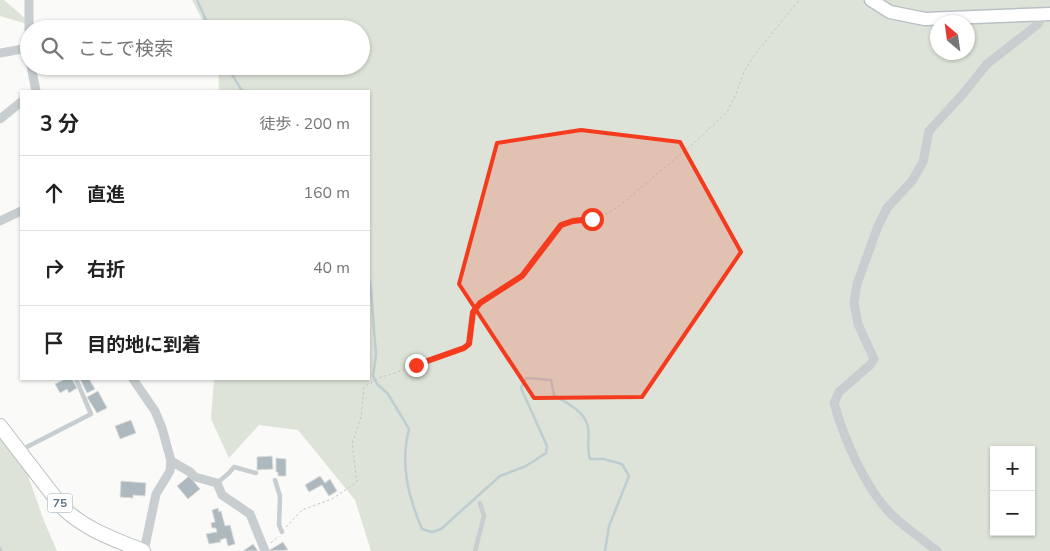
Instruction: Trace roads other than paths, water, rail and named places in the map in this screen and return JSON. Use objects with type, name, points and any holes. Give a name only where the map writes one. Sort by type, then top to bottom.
[{"type":"main road","points":[[871,0],[890,12],[925,19],[1047,14]]},
{"type":"main road","name":"75","points":[[0,426],[64,508],[76,520],[95,531],[143,551]]},
{"type":"street","points":[[29,0],[29,20]]},
{"type":"street","points":[[937,551],[891,513],[874,492],[846,441],[839,421],[834,403],[839,392],[870,365],[874,358],[858,324],[854,303],[857,284],[878,226],[887,208],[912,181],[923,162],[929,131],[962,96],[987,64],[1037,25],[1047,14]]},
{"type":"street","points":[[0,54],[20,52]]},
{"type":"street","points":[[33,75],[36,90]]},
{"type":"street","points":[[0,119],[20,103]]},
{"type":"street","points":[[0,221],[20,211]]},
{"type":"street","points":[[134,380],[155,411],[171,461],[170,471],[156,494],[143,551]]},
{"type":"street","points":[[171,461],[195,477],[217,482],[222,495],[250,514],[265,550]]},
{"type":"lane","points":[[19,451],[91,414],[76,380]]},
{"type":"lane","points":[[217,482],[234,467],[256,473]]},
{"type":"lane","points":[[275,480],[280,496],[279,525],[282,532]]},
{"type":"lane","points":[[475,551],[484,516],[480,503]]},
{"type":"waterway","points":[[197,0],[206,20]]},
{"type":"waterway","points":[[232,75],[241,90]]},
{"type":"waterway","points":[[370,284],[376,355],[373,376],[377,384],[388,394],[409,429],[406,442],[405,467],[409,492],[422,529],[432,532],[441,529],[500,476],[526,466],[546,453],[547,446],[521,388],[526,378],[551,380],[554,395],[579,412],[586,421],[590,459],[603,459],[622,464],[629,476],[609,526],[605,551]]}]
